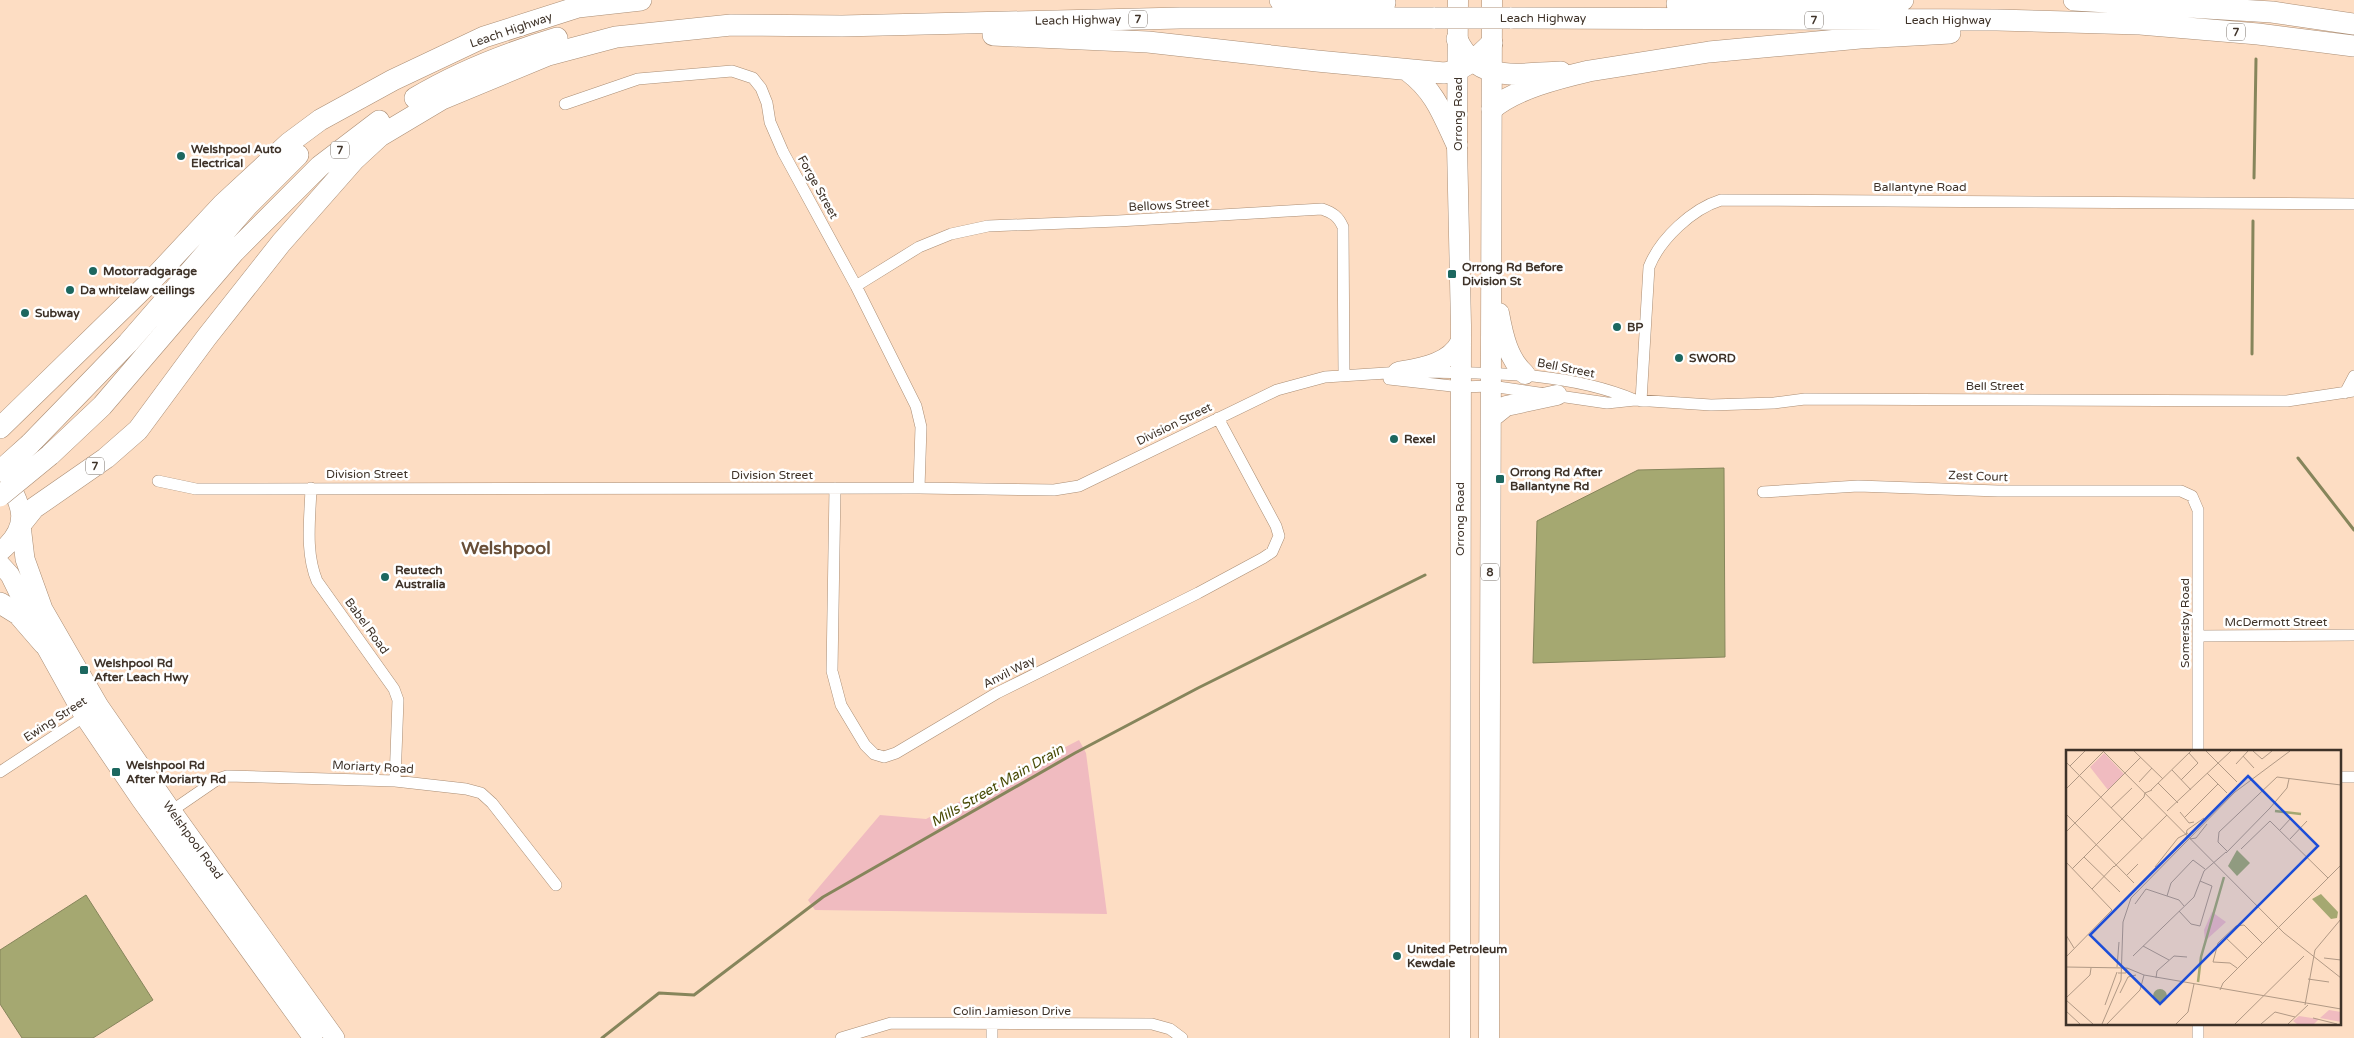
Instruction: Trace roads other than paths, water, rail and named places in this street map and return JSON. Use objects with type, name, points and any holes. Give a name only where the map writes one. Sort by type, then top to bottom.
[{"type":"highway","name":"Leach Highway","points":[[442,56],[484,37],[578,7],[641,0]]},
{"type":"highway","name":"Leach Highway","points":[[1280,0],[1435,11]]},
{"type":"highway","points":[[1458,0],[1457,39],[1463,52],[1465,67]]},
{"type":"highway","name":"Leach Highway","points":[[731,25],[842,26],[1435,11],[1504,7],[1801,4],[1903,0]]},
{"type":"highway","name":"7","points":[[2074,0],[2272,12],[2354,24]]},
{"type":"highway","name":"Leach Highway","points":[[1504,7],[2118,24],[2258,34],[2354,46]]},
{"type":"highway","name":"8","points":[[1489,1038],[1492,43],[1504,7]]},
{"type":"highway","name":"7","points":[[0,496],[50,454],[102,406],[234,252],[281,204],[337,152],[391,112],[444,81],[510,52],[576,33],[630,24],[684,22],[731,25]]},
{"type":"highway","points":[[842,26],[1148,42],[1408,71],[1444,73],[1465,67],[1492,72],[1589,71],[1709,52],[1860,38],[2118,24]]},
{"type":"highway","name":"7","points":[[21,524],[34,508],[106,458],[138,430],[206,338],[281,243],[354,160],[380,136],[442,99],[548,55],[616,37],[731,25]]},
{"type":"highway","points":[[1465,67],[1492,43]]},
{"type":"highway","name":"7","points":[[0,428],[153,279],[223,204],[289,143],[320,120],[442,56]]},
{"type":"highway","name":"7","points":[[0,470],[30,444],[128,343],[247,206],[285,166],[364,103],[442,56]]},
{"type":"highway","name":"Orrong Road","points":[[1460,1038],[1461,341],[1457,145],[1465,67]]},
{"type":"highway","points":[[1408,71],[1422,81],[1434,96],[1457,145]]},
{"type":"highway","points":[[1492,109],[1508,97],[1589,71]]},
{"type":"highway","points":[[1490,262],[1508,350],[1516,365],[1524,374]]},
{"type":"highway","points":[[1398,372],[1434,363],[1452,353],[1461,341]]},
{"type":"highway","points":[[1490,418],[1506,406],[1558,395]]},
{"type":"highway","points":[[0,603],[18,614],[44,644]]},
{"type":"main road","name":"Welshpool Road","points":[[0,470],[18,500],[26,559],[43,609],[92,711],[141,800],[164,816],[335,1038]]},
{"type":"main road","points":[[0,552],[16,536],[21,524]]},
{"type":"main road","name":"Welshpool Road","points":[[0,564],[10,575],[44,644],[92,711],[135,758],[164,816],[313,1038]]},
{"type":"main road","points":[[135,758],[147,788],[147,794],[141,800]]},
{"type":"street","name":"Forge Street","points":[[565,104],[638,79],[722,71],[744,73],[753,78],[761,88],[767,103],[770,122],[783,152],[856,286],[916,406],[921,427],[919,488]]},
{"type":"street","name":"Ballantyne Road","points":[[1638,401],[1649,267],[1658,248],[1680,227],[1701,208],[1721,200],[2354,204]]},
{"type":"street","name":"Bellows Street","points":[[856,286],[918,247],[951,234],[988,226],[1118,221],[1322,209],[1333,213],[1339,218],[1343,227],[1344,374]]},
{"type":"street","name":"Division Street","points":[[158,481],[196,489],[1067,489],[1079,486],[1277,390],[1310,380],[1344,374],[1398,372],[1461,380]]},
{"type":"street","name":"Division Street","points":[[1363,374],[1461,380]]},
{"type":"street","name":"Bell Street","points":[[1491,379],[1524,374],[1610,390],[1638,401]]},
{"type":"street","points":[[2350,392],[2354,376]]},
{"type":"street","name":"Bell Street","points":[[1491,379],[1558,395],[1607,402],[1638,401],[1711,405],[1774,403],[1805,399],[2287,401],[2350,392]]},
{"type":"street","points":[[1461,380],[1491,379]]},
{"type":"street","name":"Anvil Way","points":[[835,488],[832,671],[841,705],[865,745],[874,754],[884,757],[896,753],[998,693],[1198,593],[1272,552],[1279,536],[1276,526],[1218,418]]},
{"type":"street","name":"Zest Court","points":[[1762,492],[1858,486],[1998,491],[2181,491],[2192,496]]},
{"type":"street","name":"Babel Road","points":[[311,488],[309,557],[312,569],[317,581],[389,680],[398,700],[396,781]]},
{"type":"street","name":"Somersby Road","points":[[2192,496],[2198,510],[2198,750]]},
{"type":"street","name":"McDermott Street","points":[[2198,636],[2354,635]]},
{"type":"street","name":"Ewing Street","points":[[0,772],[92,711]]},
{"type":"street","name":"Moriarty Road","points":[[164,816],[218,779],[227,776],[396,781],[466,789],[481,793],[492,803],[556,885]]},
{"type":"street","name":"Colin Jamieson Drive","points":[[841,1038],[891,1023],[992,1025],[1152,1024],[1170,1029],[1182,1038]]},
{"type":"street","points":[[992,1025],[992,1038]]},
{"type":"waterway","name":"Mills Street Main Drain","points":[[2254,178],[2256,59]]},
{"type":"waterway","name":"Mills Street Main Drain","points":[[2252,354],[2253,221]]},
{"type":"waterway","name":"Mills Street Main Drain","points":[[2298,458],[2354,530]]},
{"type":"waterway","name":"Mills Street Main Drain","points":[[602,1038],[659,993],[694,995],[823,897],[1075,753],[1198,688],[1425,575]]},
{"type":"place","name":"Welshpool Auto Electrical","points":[[181,156]]},
{"type":"place","name":"Motorradgarage","points":[[93,271]]},
{"type":"place","name":"Orrong Rd Before Division St","points":[[1452,274]]},
{"type":"place","name":"Da whitelaw ceilings","points":[[70,290]]},
{"type":"place","name":"Subway","points":[[25,313]]},
{"type":"place","name":"BP","points":[[1617,327]]},
{"type":"place","name":"SWORD","points":[[1679,358]]},
{"type":"place","name":"Rexel","points":[[1394,439]]},
{"type":"place","name":"Orrong Rd After Ballantyne Rd","points":[[1500,479]]},
{"type":"place","name":"Reutech Australia","points":[[385,577]]},
{"type":"place","name":"Welshpool Rd After Leach Hwy","points":[[84,670]]},
{"type":"place","name":"Welshpool Rd After Moriarty Rd","points":[[116,772]]},
{"type":"place","name":"United Petroleum Kewdale","points":[[1397,956]]},
{"type":"district","name":"Welshpool","points":[[506,548]]}]
